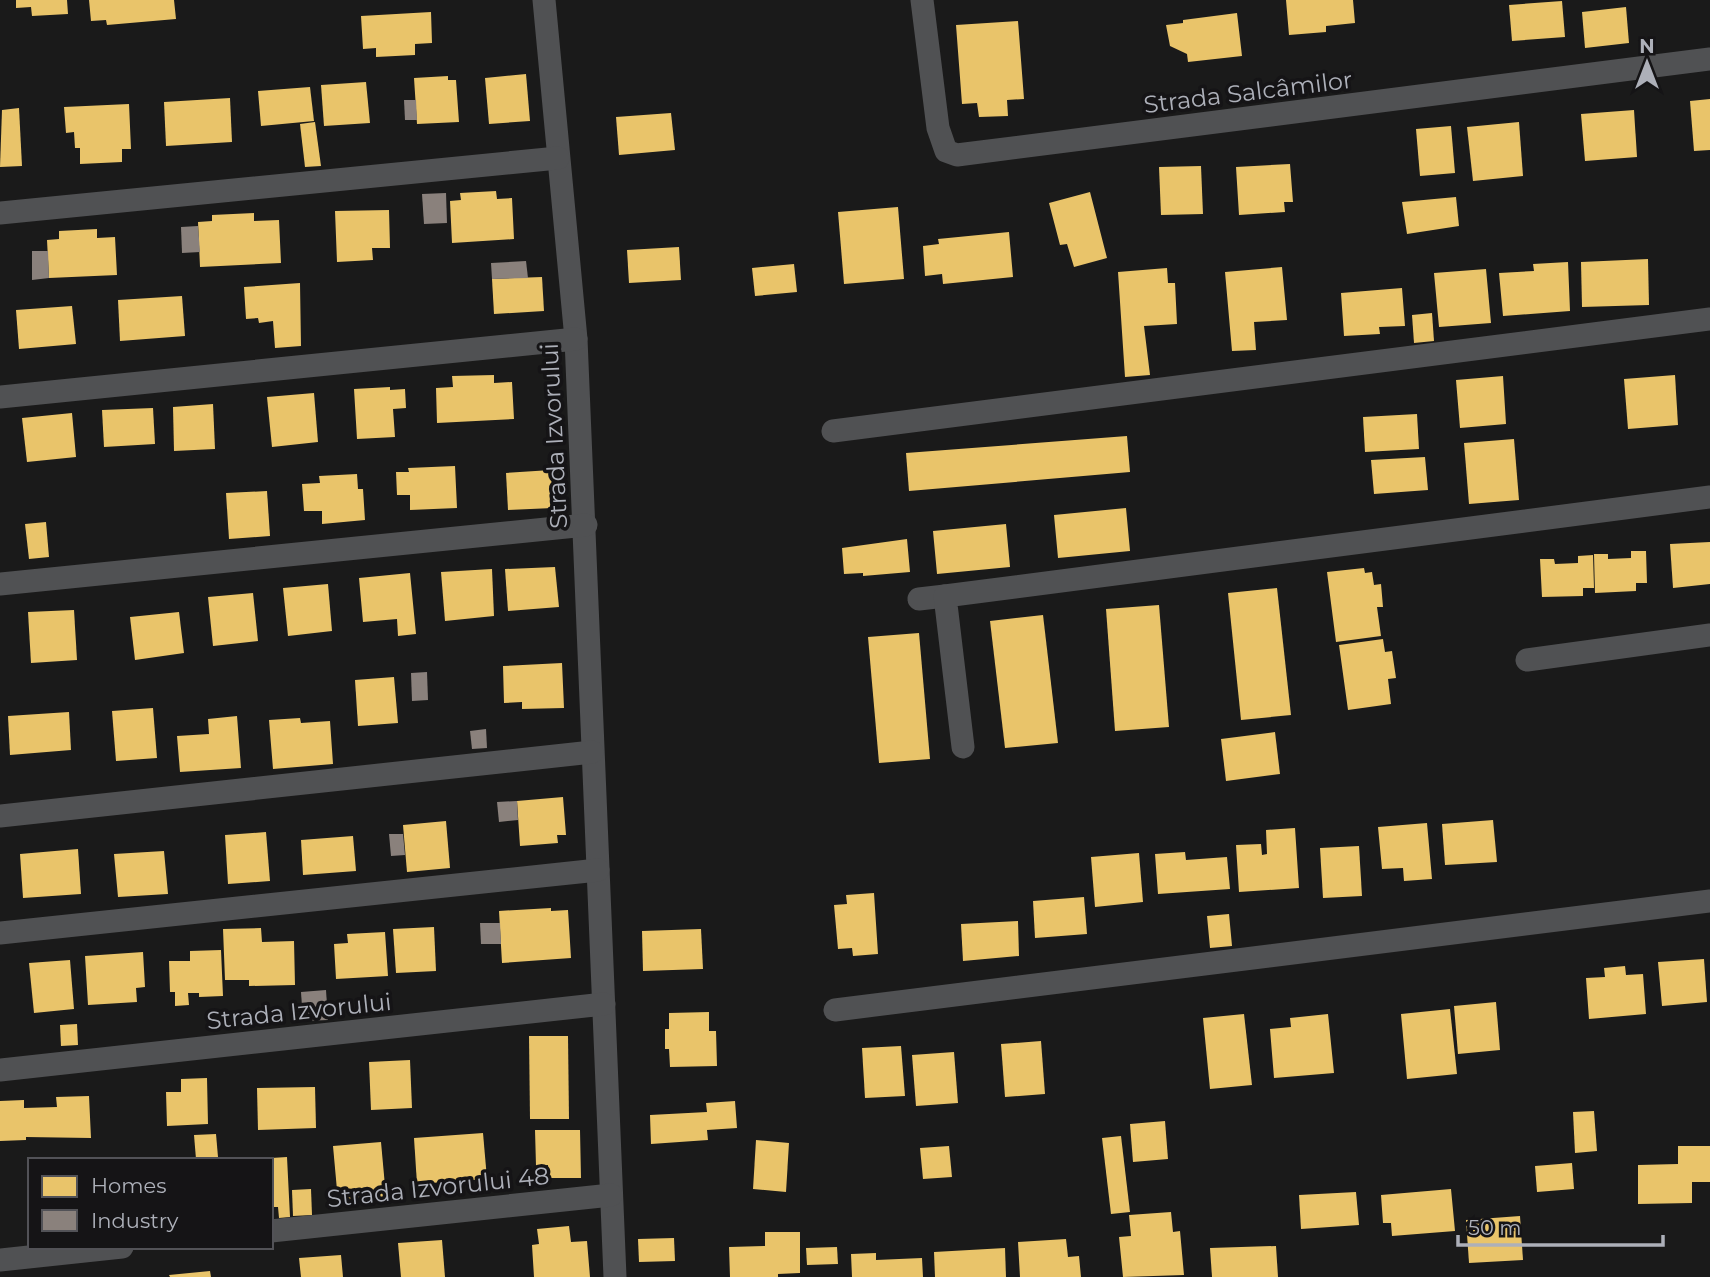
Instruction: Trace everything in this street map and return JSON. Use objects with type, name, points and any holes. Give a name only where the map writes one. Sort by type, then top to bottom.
[{"type":"street","name":"Strada Izvorului","points":[[544,0],[576,339],[586,525],[592,752],[615,1277]]},
{"type":"street","name":"Strada Salcâmilor","points":[[922,0],[939,128],[946,151],[957,155],[1710,59]]},
{"type":"street","points":[[0,213],[558,158]]},
{"type":"street","points":[[833,431],[1710,319]]},
{"type":"street","points":[[0,397],[576,339]]},
{"type":"street","points":[[919,599],[1710,497]]},
{"type":"street","points":[[0,584],[586,525]]},
{"type":"street","points":[[946,596],[963,747]]},
{"type":"street","points":[[1527,660],[1710,635]]},
{"type":"street","points":[[0,816],[592,752]]},
{"type":"street","points":[[0,933],[598,870]]},
{"type":"street","points":[[835,1010],[1710,901]]},
{"type":"street","name":"Strada Izvorului","points":[[0,1070],[604,1004]]},
{"type":"street","name":"Strada Izvorului 48","points":[[273,1231],[611,1195]]},
{"type":"street","points":[[0,1260],[103,1249]]},
{"type":"building: Homes","points":[[16,0],[67,0],[68,14],[32,16],[31,7],[16,8]]},
{"type":"building: Homes","points":[[89,0],[174,0],[176,19],[107,25],[106,20],[91,21]]},
{"type":"building: Homes","points":[[1286,0],[1353,0],[1355,23],[1326,26],[1326,32],[1289,35]]},
{"type":"building: Homes","points":[[1562,1],[1565,37],[1512,41],[1509,5]]},
{"type":"building: Homes","points":[[1626,7],[1629,43],[1585,48],[1582,12]]},
{"type":"building: Homes","points":[[431,12],[432,43],[415,44],[415,55],[376,57],[376,48],[363,49],[361,16]]},
{"type":"building: Homes","points":[[1237,13],[1242,56],[1188,62],[1187,54],[1170,46],[1166,25]]},
{"type":"building: Homes","points":[[1018,21],[1024,99],[1007,100],[1008,116],[979,117],[977,103],[962,104],[956,25]]},
{"type":"building: Homes","points":[[526,74],[530,121],[489,124],[485,78]]},
{"type":"building: Homes","points":[[448,76],[448,80],[456,80],[459,122],[417,124],[414,78]]},
{"type":"building: Homes","points":[[366,82],[370,123],[324,126],[321,85]]},
{"type":"building: Homes","points":[[310,87],[314,121],[261,126],[258,91]]},
{"type":"building: Homes","points":[[230,98],[232,142],[166,146],[164,102]]},
{"type":"building: Homes","points":[[1710,99],[1710,150],[1694,151],[1690,101]]},
{"type":"building: Homes","points":[[129,104],[131,149],[122,149],[122,162],[80,164],[80,148],[75,148],[74,132],[66,133],[64,107]]},
{"type":"building: Homes","points":[[19,108],[22,166],[0,167],[2,110]]},
{"type":"building: Homes","points":[[1634,110],[1637,157],[1585,161],[1581,114]]},
{"type":"building: Homes","points":[[671,113],[675,150],[619,155],[616,117]]},
{"type":"building: Homes","points":[[315,122],[321,166],[305,167],[300,124]]},
{"type":"building: Homes","points":[[1519,122],[1523,176],[1473,181],[1467,127]]},
{"type":"building: Homes","points":[[1451,126],[1455,173],[1420,176],[1416,129]]},
{"type":"building: Homes","points":[[1290,164],[1293,202],[1284,202],[1285,212],[1239,215],[1236,167]]},
{"type":"building: Homes","points":[[1201,166],[1203,214],[1161,215],[1159,167]]},
{"type":"building: Homes","points":[[496,191],[497,199],[512,198],[514,239],[452,243],[450,201],[461,200],[460,193]]},
{"type":"building: Homes","points":[[1090,192],[1107,258],[1074,267],[1067,244],[1060,245],[1049,203]]},
{"type":"building: Homes","points":[[1456,197],[1459,226],[1407,234],[1402,202]]},
{"type":"building: Homes","points":[[898,207],[904,279],[844,284],[838,212]]},
{"type":"building: Homes","points":[[389,210],[390,248],[372,248],[373,260],[337,262],[335,211]]},
{"type":"building: Homes","points":[[254,213],[254,221],[279,220],[281,263],[200,267],[198,222],[212,221],[212,215]]},
{"type":"building: Homes","points":[[97,229],[97,238],[115,237],[117,275],[49,278],[47,240],[59,239],[59,231]]},
{"type":"building: Homes","points":[[1009,232],[1013,277],[943,284],[942,274],[925,276],[923,246],[939,244],[938,239]]},
{"type":"building: Homes","points":[[679,247],[681,280],[629,283],[627,250]]},
{"type":"building: Homes","points":[[1648,259],[1649,305],[1582,307],[1581,262]]},
{"type":"building: Homes","points":[[1568,262],[1570,311],[1503,316],[1499,273],[1534,271],[1533,264]]},
{"type":"building: Homes","points":[[794,264],[797,292],[755,296],[752,268]]},
{"type":"building: Homes","points":[[1282,267],[1287,320],[1254,322],[1256,350],[1232,351],[1225,272]]},
{"type":"building: Homes","points":[[1167,268],[1168,283],[1175,283],[1177,324],[1144,326],[1150,375],[1125,377],[1118,272]]},
{"type":"building: Homes","points":[[1486,269],[1491,323],[1439,327],[1434,273]]},
{"type":"building: Homes","points":[[542,277],[544,311],[494,314],[492,279]]},
{"type":"building: Homes","points":[[300,283],[301,346],[275,348],[273,321],[259,323],[258,318],[246,319],[244,287]]},
{"type":"building: Homes","points":[[1402,288],[1405,326],[1379,327],[1380,334],[1344,336],[1341,293]]},
{"type":"building: Homes","points":[[182,296],[185,336],[120,341],[118,300]]},
{"type":"building: Homes","points":[[72,306],[76,344],[19,349],[16,310]]},
{"type":"building: Homes","points":[[1432,313],[1434,341],[1414,343],[1412,315]]},
{"type":"building: Homes","points":[[494,375],[494,383],[512,382],[514,419],[437,423],[436,388],[453,387],[452,376]]},
{"type":"building: Homes","points":[[1675,375],[1678,425],[1628,429],[1624,379]]},
{"type":"building: Homes","points":[[1503,376],[1506,424],[1460,428],[1456,380]]},
{"type":"building: Homes","points":[[390,387],[390,390],[405,389],[406,408],[393,409],[395,437],[357,439],[354,389]]},
{"type":"building: Homes","points":[[314,393],[318,442],[272,447],[267,397]]},
{"type":"building: Homes","points":[[213,404],[215,449],[174,451],[173,407]]},
{"type":"building: Homes","points":[[153,408],[155,444],[104,447],[102,410]]},
{"type":"building: Homes","points":[[72,413],[76,457],[27,462],[22,418]]},
{"type":"building: Homes","points":[[1417,414],[1419,449],[1365,452],[1363,417]]},
{"type":"building: Homes","points":[[1127,436],[1130,472],[909,491],[906,453]]},
{"type":"building: Homes","points":[[1514,439],[1519,500],[1469,504],[1464,443]]},
{"type":"building: Homes","points":[[1425,457],[1428,490],[1374,494],[1371,460]]},
{"type":"building: Homes","points":[[455,466],[457,508],[410,510],[410,495],[397,495],[396,472],[409,472],[408,468]]},
{"type":"building: Homes","points":[[551,470],[553,508],[508,510],[506,473]]},
{"type":"building: Homes","points":[[357,474],[358,489],[363,489],[365,520],[322,524],[322,511],[304,511],[302,484],[320,483],[319,476]]},
{"type":"building: Homes","points":[[267,491],[270,536],[229,539],[226,493]]},
{"type":"building: Homes","points":[[1126,508],[1130,551],[1058,558],[1054,515]]},
{"type":"building: Homes","points":[[46,522],[49,557],[29,559],[25,524]]},
{"type":"building: Homes","points":[[1006,524],[1010,567],[937,574],[933,531]]},
{"type":"building: Homes","points":[[907,539],[910,572],[863,576],[863,573],[844,574],[842,548]]},
{"type":"building: Homes","points":[[1710,542],[1710,584],[1673,588],[1670,544]]},
{"type":"building: Homes","points":[[1631,551],[1646,551],[1647,583],[1636,583],[1636,591],[1595,593],[1594,554],[1608,554],[1608,559],[1631,558]]},
{"type":"building: Homes","points":[[1593,555],[1594,588],[1583,588],[1583,596],[1542,597],[1540,559],[1554,559],[1555,564],[1578,563],[1578,556]]},
{"type":"building: Homes","points":[[555,567],[559,607],[508,611],[505,569]]},
{"type":"building: Homes","points":[[1364,568],[1365,573],[1372,572],[1374,585],[1381,584],[1383,607],[1377,607],[1381,636],[1336,642],[1327,572]]},
{"type":"building: Homes","points":[[492,569],[494,616],[445,621],[441,572]]},
{"type":"building: Homes","points":[[410,573],[416,634],[398,636],[397,619],[363,622],[359,578]]},
{"type":"building: Homes","points":[[328,584],[332,631],[288,636],[283,588]]},
{"type":"building: Homes","points":[[1277,588],[1291,715],[1241,720],[1228,593]]},
{"type":"building: Homes","points":[[253,593],[258,641],[213,646],[208,597]]},
{"type":"building: Homes","points":[[1159,605],[1169,727],[1115,731],[1106,609]]},
{"type":"building: Homes","points":[[74,610],[77,660],[31,663],[28,612]]},
{"type":"building: Homes","points":[[179,612],[184,653],[135,660],[130,617]]},
{"type":"building: Homes","points":[[1043,615],[1058,743],[1005,748],[990,621]]},
{"type":"building: Homes","points":[[919,633],[930,759],[879,763],[868,637]]},
{"type":"building: Homes","points":[[1383,639],[1385,652],[1392,651],[1396,678],[1388,679],[1391,704],[1348,710],[1339,645]]},
{"type":"building: Homes","points":[[562,663],[564,708],[522,709],[522,702],[504,703],[503,666]]},
{"type":"building: Homes","points":[[394,677],[398,723],[358,726],[355,680]]},
{"type":"building: Homes","points":[[153,708],[157,758],[116,761],[112,711]]},
{"type":"building: Homes","points":[[69,712],[71,750],[10,755],[8,716]]},
{"type":"building: Homes","points":[[237,716],[241,768],[180,772],[177,736],[209,734],[208,719]]},
{"type":"building: Homes","points":[[300,718],[301,723],[330,721],[333,764],[273,769],[269,720]]},
{"type":"building: Homes","points":[[1275,732],[1280,774],[1226,781],[1221,739]]},
{"type":"building: Homes","points":[[563,797],[566,835],[557,835],[558,843],[520,846],[517,801]]},
{"type":"building: Homes","points":[[1493,820],[1497,862],[1445,865],[1442,824]]},
{"type":"building: Homes","points":[[446,821],[450,868],[407,872],[403,825]]},
{"type":"building: Homes","points":[[1427,823],[1432,879],[1404,881],[1403,868],[1382,869],[1378,827]]},
{"type":"building: Homes","points":[[1295,828],[1299,888],[1239,892],[1236,845],[1261,844],[1262,855],[1267,854],[1266,830]]},
{"type":"building: Homes","points":[[266,832],[270,881],[228,884],[225,835]]},
{"type":"building: Homes","points":[[353,836],[356,871],[303,875],[301,840]]},
{"type":"building: Homes","points":[[1359,846],[1362,896],[1323,898],[1320,848]]},
{"type":"building: Homes","points":[[78,849],[81,894],[23,898],[20,854]]},
{"type":"building: Homes","points":[[164,851],[168,894],[118,897],[114,854]]},
{"type":"building: Homes","points":[[1185,852],[1186,860],[1227,857],[1230,889],[1158,894],[1155,854]]},
{"type":"building: Homes","points":[[1139,853],[1143,902],[1095,907],[1091,857]]},
{"type":"building: Homes","points":[[874,893],[878,954],[853,956],[852,948],[838,949],[834,905],[847,904],[846,895]]},
{"type":"building: Homes","points":[[1084,897],[1087,934],[1035,938],[1033,901]]},
{"type":"building: Homes","points":[[551,908],[551,911],[568,910],[571,958],[502,963],[499,911]]},
{"type":"building: Homes","points":[[1229,914],[1232,946],[1210,948],[1207,916]]},
{"type":"building: Homes","points":[[1018,921],[1019,956],[963,961],[961,924]]},
{"type":"building: Homes","points":[[434,927],[436,971],[396,973],[393,929]]},
{"type":"building: Homes","points":[[261,928],[262,942],[294,941],[295,985],[249,986],[249,980],[225,980],[223,929]]},
{"type":"building: Homes","points":[[701,929],[703,969],[643,971],[642,931]]},
{"type":"building: Homes","points":[[385,932],[388,976],[336,979],[334,944],[348,943],[347,934]]},
{"type":"building: Homes","points":[[221,950],[223,996],[199,997],[199,993],[188,993],[189,1005],[175,1006],[175,992],[170,992],[169,961],[190,961],[190,951]]},
{"type":"building: Homes","points":[[143,952],[145,987],[136,988],[137,1002],[88,1005],[85,956]]},
{"type":"building: Homes","points":[[1704,959],[1707,1002],[1662,1006],[1658,962]]},
{"type":"building: Homes","points":[[70,960],[74,1009],[34,1013],[29,963]]},
{"type":"building: Homes","points":[[1625,966],[1626,975],[1643,974],[1646,1014],[1589,1019],[1586,978],[1605,977],[1604,968]]},
{"type":"building: Homes","points":[[1496,1002],[1500,1050],[1458,1054],[1454,1006]]},
{"type":"building: Homes","points":[[1450,1009],[1457,1074],[1407,1079],[1401,1014]]},
{"type":"building: Homes","points":[[709,1012],[709,1031],[716,1031],[717,1066],[670,1067],[669,1049],[665,1049],[665,1029],[669,1029],[669,1013]]},
{"type":"building: Homes","points":[[1244,1014],[1252,1085],[1210,1089],[1203,1018]]},
{"type":"building: Homes","points":[[1328,1014],[1334,1073],[1274,1078],[1270,1029],[1291,1027],[1290,1018]]},
{"type":"building: Homes","points":[[77,1024],[78,1045],[61,1046],[60,1025]]},
{"type":"building: Homes","points":[[529,1036],[568,1036],[569,1119],[530,1119]]},
{"type":"building: Homes","points":[[1041,1041],[1045,1094],[1005,1097],[1001,1044]]},
{"type":"building: Homes","points":[[901,1046],[905,1096],[865,1098],[862,1048]]},
{"type":"building: Homes","points":[[954,1052],[958,1103],[916,1106],[912,1055]]},
{"type":"building: Homes","points":[[410,1060],[412,1108],[371,1110],[369,1062]]},
{"type":"building: Homes","points":[[207,1078],[208,1124],[167,1126],[166,1092],[181,1092],[181,1079]]},
{"type":"building: Homes","points":[[315,1087],[316,1128],[258,1130],[257,1088]]},
{"type":"building: Homes","points":[[89,1096],[91,1138],[26,1137],[26,1140],[0,1141],[0,1101],[24,1100],[24,1108],[57,1107],[56,1097]]},
{"type":"building: Homes","points":[[735,1101],[737,1128],[707,1130],[708,1140],[651,1144],[650,1115],[707,1112],[706,1103]]},
{"type":"building: Homes","points":[[1594,1111],[1597,1151],[1575,1153],[1573,1112]]},
{"type":"building: Homes","points":[[1165,1121],[1168,1159],[1133,1162],[1130,1124]]},
{"type":"building: Homes","points":[[535,1130],[580,1130],[581,1178],[548,1178],[548,1165],[536,1166]]},
{"type":"building: Homes","points":[[483,1133],[487,1179],[417,1184],[414,1138]]},
{"type":"building: Homes","points":[[216,1134],[218,1157],[196,1158],[194,1135]]},
{"type":"building: Homes","points":[[1121,1136],[1130,1212],[1111,1214],[1102,1138]]},
{"type":"building: Homes","points":[[756,1140],[789,1143],[786,1192],[753,1189]]},
{"type":"building: Homes","points":[[381,1142],[386,1197],[338,1201],[333,1146]]},
{"type":"building: Homes","points":[[949,1146],[952,1177],[923,1179],[920,1148]]},
{"type":"building: Homes","points":[[1678,1146],[1710,1146],[1710,1182],[1692,1182],[1692,1203],[1638,1204],[1638,1165],[1678,1164]]},
{"type":"building: Homes","points":[[287,1157],[290,1217],[279,1218],[278,1207],[273,1207],[271,1158]]},
{"type":"building: Homes","points":[[1572,1163],[1574,1189],[1537,1192],[1535,1166]]},
{"type":"building: Homes","points":[[311,1189],[312,1215],[293,1216],[292,1190]]},
{"type":"building: Homes","points":[[1451,1189],[1455,1231],[1392,1236],[1391,1223],[1383,1223],[1381,1195]]},
{"type":"building: Homes","points":[[1356,1192],[1359,1225],[1301,1229],[1299,1195]]},
{"type":"building: Homes","points":[[1171,1212],[1173,1232],[1180,1231],[1184,1275],[1123,1277],[1119,1237],[1131,1236],[1129,1215]]},
{"type":"building: Homes","points":[[1520,1216],[1523,1260],[1469,1263],[1466,1220]]},
{"type":"building: Homes","points":[[569,1226],[571,1242],[587,1241],[590,1277],[534,1277],[532,1245],[539,1244],[537,1229]]},
{"type":"building: Homes","points":[[765,1232],[800,1232],[800,1273],[778,1274],[778,1277],[730,1277],[729,1247],[765,1246]]},
{"type":"building: Homes","points":[[674,1238],[675,1261],[639,1262],[638,1239]]},
{"type":"building: Homes","points":[[1066,1239],[1068,1257],[1079,1256],[1081,1277],[1020,1277],[1018,1242]]},
{"type":"building: Homes","points":[[442,1240],[445,1277],[401,1277],[398,1243]]},
{"type":"building: Homes","points":[[1276,1246],[1278,1277],[1212,1277],[1210,1248]]},
{"type":"building: Homes","points":[[837,1247],[838,1264],[807,1265],[806,1248]]},
{"type":"building: Homes","points":[[1005,1248],[1006,1277],[935,1277],[934,1252]]},
{"type":"building: Homes","points":[[876,1253],[876,1260],[922,1258],[923,1277],[852,1277],[851,1254]]},
{"type":"building: Homes","points":[[341,1255],[343,1277],[301,1277],[299,1258]]},
{"type":"building: Homes","points":[[210,1271],[211,1277],[169,1275]]},
{"type":"building: Industry","points":[[404,100],[416,100],[417,120],[405,120]]},
{"type":"building: Industry","points":[[446,193],[447,223],[424,224],[422,194]]},
{"type":"building: Industry","points":[[198,226],[200,252],[182,253],[181,227]]},
{"type":"building: Industry","points":[[32,251],[48,251],[49,278],[32,280]]},
{"type":"building: Industry","points":[[526,261],[528,278],[492,279],[491,263]]},
{"type":"building: Industry","points":[[427,672],[428,700],[412,701],[411,673]]},
{"type":"building: Industry","points":[[486,729],[487,748],[472,749],[470,731]]},
{"type":"building: Industry","points":[[517,801],[518,820],[499,822],[497,802]]},
{"type":"building: Industry","points":[[389,834],[403,834],[405,855],[391,856]]},
{"type":"building: Industry","points":[[480,923],[500,923],[501,944],[481,944]]},
{"type":"building: Industry","points":[[326,990],[328,1020],[303,1021],[301,992]]}]
